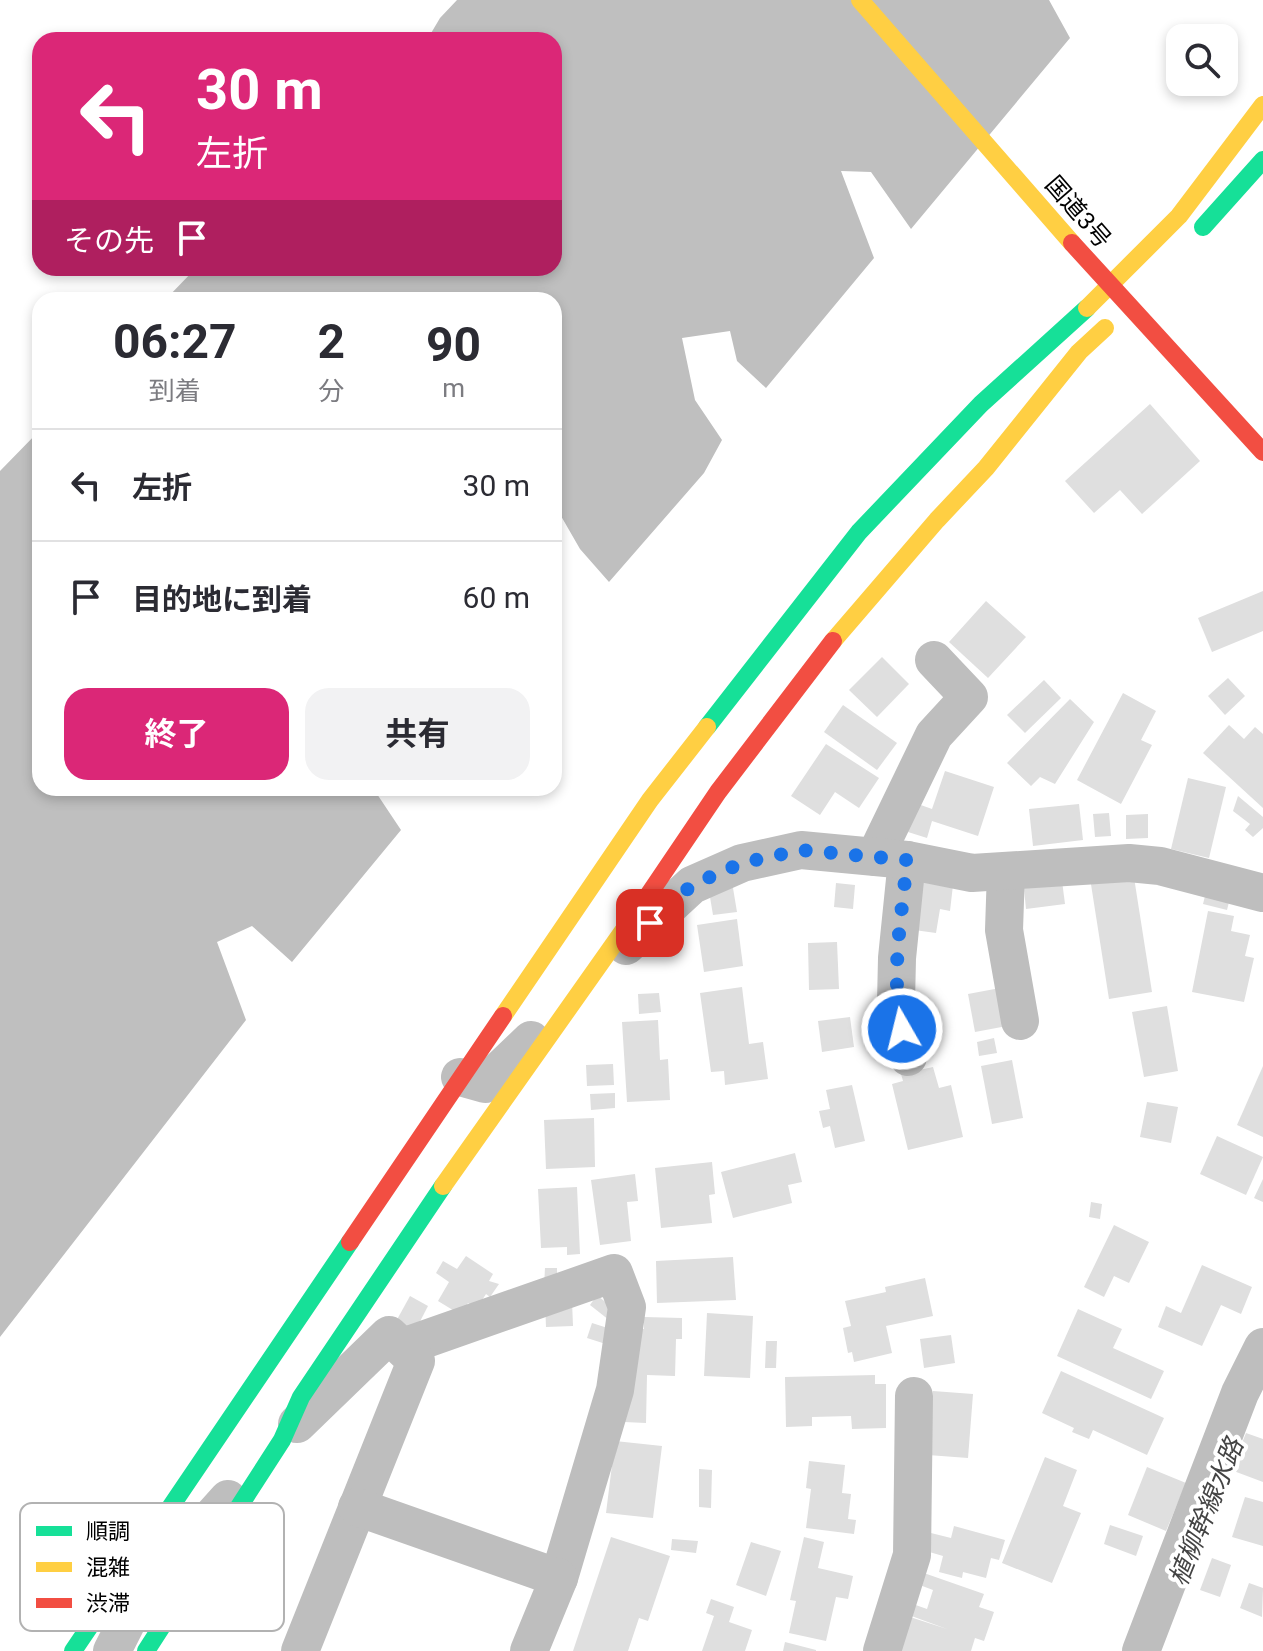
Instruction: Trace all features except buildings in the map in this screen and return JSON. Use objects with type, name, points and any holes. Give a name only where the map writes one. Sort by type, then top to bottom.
[{"type":"main road","name":"国道3号","points":[[860,0],[1111,287],[1134,302],[1263,452]]},
{"type":"main road","points":[[185,1503],[460,1077],[650,800],[859,532],[981,404],[1111,287],[1179,216],[1263,105]]},
{"type":"main road","points":[[1191,240],[1263,160]]},
{"type":"main road","points":[[241,1503],[282,1440],[301,1397],[335,1346],[463,1156],[587,984],[718,792],[835,639],[986,468],[1079,352],[1134,302]]},
{"type":"main road","points":[[73,1651],[91,1631]]},
{"type":"main road","points":[[146,1651],[159,1631]]},
{"type":"street","points":[[908,1057],[896,1002],[897,958],[891,858],[934,735],[969,697],[934,660]]},
{"type":"street","points":[[460,1077],[485,1084],[692,885],[742,863],[801,850],[891,858],[972,873],[1145,864],[1258,882]]},
{"type":"street","points":[[1006,871],[1004,930],[1020,1021]]},
{"type":"street","points":[[403,1347],[614,1273],[627,1307],[615,1390],[559,1578],[529,1651]]},
{"type":"street","points":[[218,1503],[389,1335],[416,1361],[300,1651]]},
{"type":"street","points":[[1141,1651],[1252,1398],[1263,1347]]},
{"type":"street","points":[[882,1651],[912,1555],[914,1396]]},
{"type":"street","points":[[357,1507],[559,1578]]},
{"type":"street","points":[[112,1651],[117,1631]]},
{"type":"shaded area","points":[[457,0],[1049,0],[1070,38],[911,229],[871,172],[841,171],[874,258],[766,388],[737,361],[730,331],[682,338],[695,400],[722,440],[704,473],[609,582],[580,549],[562,518],[562,292],[173,292],[188,276],[562,276],[562,32],[432,32]]},
{"type":"shaded area","points":[[32,438],[32,796],[378,796],[401,830],[292,962],[252,926],[217,942],[246,1020],[0,1337],[0,471]]},
{"type":"traffic: fast","points":[[1203,227],[1263,160]]},
{"type":"traffic: fast","points":[[707,727],[859,532],[981,404],[1087,308]]},
{"type":"traffic: fast","points":[[241,1503],[282,1440],[301,1397],[443,1186]]},
{"type":"traffic: fast","points":[[173,1503],[350,1242]]},
{"type":"traffic: fast","points":[[73,1651],[87,1631]]},
{"type":"traffic: fast","points":[[146,1651],[159,1631]]},
{"type":"traffic: slow","points":[[860,0],[1072,243]]},
{"type":"traffic: slow","points":[[1087,308],[1179,216],[1263,105]]},
{"type":"traffic: slow","points":[[833,641],[986,468],[1079,352],[1105,328]]},
{"type":"traffic: slow","points":[[503,1016],[650,800],[707,727]]},
{"type":"traffic: slow","points":[[443,1186],[645,900]]},
{"type":"traffic: jam","points":[[1072,243],[1263,452]]},
{"type":"traffic: jam","points":[[645,900],[718,792],[833,641]]},
{"type":"traffic: jam","points":[[350,1242],[503,1016]]},
{"type":"route","points":[[650,923],[692,885],[742,863],[801,850],[907,860],[897,958],[896,1002],[902,1029]]},
{"type":"water label","name":"植柳幹線水路","points":[[1206,1512]]}]
